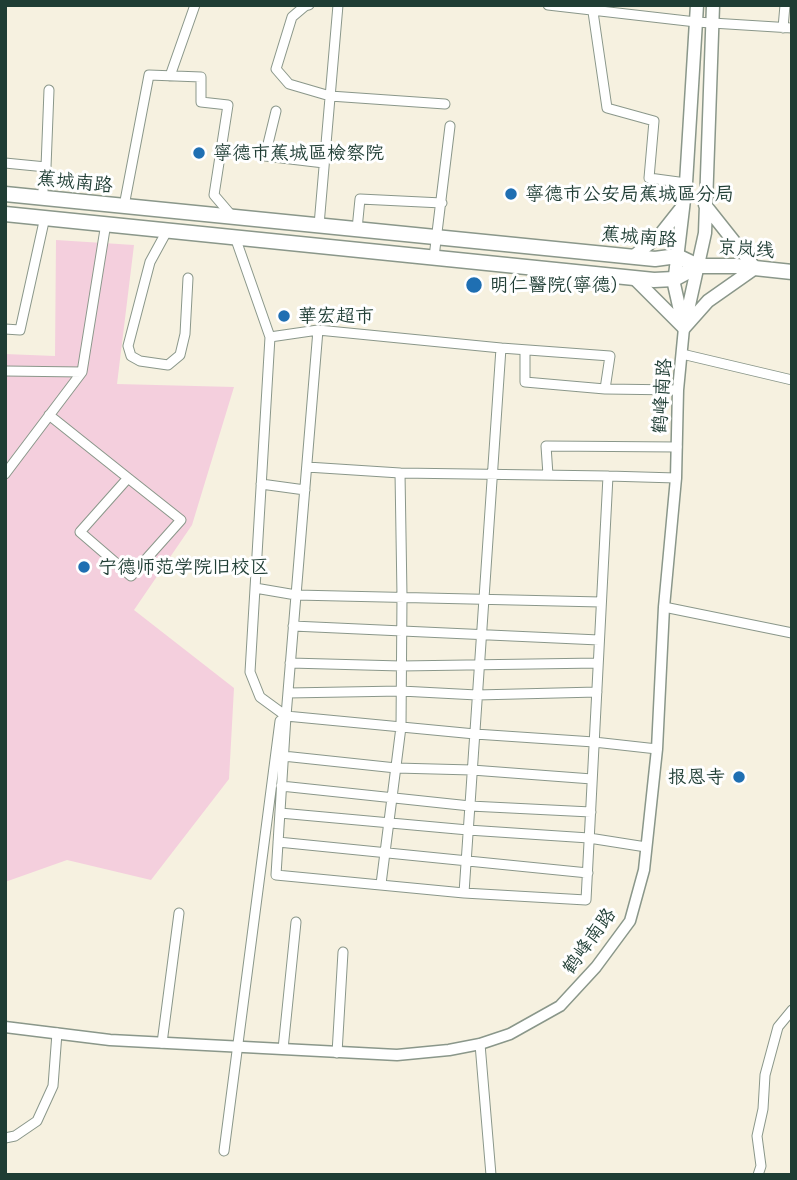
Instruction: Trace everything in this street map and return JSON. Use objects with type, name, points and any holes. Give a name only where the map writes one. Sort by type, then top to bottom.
[{"type":"highway","name":"蕉城南路","points":[[5,194],[655,259],[677,257],[698,266]]},
{"type":"highway","name":"蕉城南路","points":[[5,214],[634,278],[674,279],[698,266]]},
{"type":"highway","name":"京岚线","points":[[698,266],[792,272]]},
{"type":"main road","points":[[684,328],[674,279],[686,183],[697,5]]},
{"type":"main road","points":[[684,328],[705,233],[712,5]]},
{"type":"main road","points":[[684,328],[708,301],[755,268],[705,205]]},
{"type":"main road","points":[[634,256],[660,235],[684,206]]},
{"type":"main road","points":[[634,278],[684,328]]},
{"type":"street","points":[[170,76],[195,5]]},
{"type":"street","points":[[310,5],[292,17],[276,69],[289,84],[330,96],[445,104]]},
{"type":"street","points":[[319,225],[338,5]]},
{"type":"street","points":[[555,6],[592,8],[696,22],[788,28],[785,5]]},
{"type":"street","points":[[592,8],[607,108],[654,121],[649,178],[686,183]]},
{"type":"street","points":[[124,206],[149,75],[201,78],[201,102],[228,105],[214,195],[233,217]]},
{"type":"street","points":[[42,198],[49,90]]},
{"type":"street","points":[[276,111],[265,156],[324,163]]},
{"type":"street","points":[[434,257],[450,126]]},
{"type":"street","points":[[5,163],[46,167]]},
{"type":"street","points":[[357,229],[360,199],[442,203]]},
{"type":"street","points":[[5,328],[20,330],[45,217]]},
{"type":"street","points":[[5,474],[82,372],[106,223]]},
{"type":"street","points":[[168,229],[150,262],[128,346],[131,356],[139,361],[168,365],[180,355],[185,334],[188,278]]},
{"type":"street","points":[[235,237],[270,337],[250,672],[260,697],[286,716],[657,749]]},
{"type":"street","name":"鹤峰南路","points":[[5,1027],[162,1043],[397,1055],[480,1044],[510,1034],[560,1006],[596,967],[629,921],[644,870],[657,749],[664,607],[676,478],[678,390],[684,328]]},
{"type":"street","points":[[270,337],[318,330],[610,356],[605,389]]},
{"type":"street","points":[[318,330],[290,663],[276,875],[464,893],[586,900],[608,476]]},
{"type":"street","points":[[464,893],[500,348]]},
{"type":"street","points":[[525,350],[524,382],[605,389],[678,390]]},
{"type":"street","points":[[682,354],[792,380]]},
{"type":"street","points":[[5,371],[82,372]]},
{"type":"street","points":[[49,415],[181,520],[131,576],[80,532],[128,478]]},
{"type":"street","points":[[548,475],[546,446],[677,447]]},
{"type":"street","points":[[307,467],[400,473],[676,478]]},
{"type":"street","points":[[381,884],[401,727],[400,473]]},
{"type":"street","points":[[261,484],[305,490]]},
{"type":"street","points":[[255,588],[296,595],[601,602]]},
{"type":"street","points":[[664,607],[792,633]]},
{"type":"street","points":[[293,626],[599,640]]},
{"type":"street","points":[[290,663],[401,666],[598,663]]},
{"type":"street","points":[[288,693],[401,691],[477,695],[597,692]]},
{"type":"street","points":[[225,1151],[280,721],[286,716]]},
{"type":"street","points":[[283,756],[396,768],[472,770],[592,779]]},
{"type":"street","points":[[281,786],[470,806],[591,812]]},
{"type":"street","points":[[280,813],[589,838],[646,847]]},
{"type":"street","points":[[278,842],[588,873]]},
{"type":"street","points":[[162,1043],[179,913]]},
{"type":"street","points":[[283,1049],[296,922]]},
{"type":"street","points":[[337,1053],[343,952]]},
{"type":"street","points":[[758,1175],[761,1166],[757,1136],[763,1109],[765,1075],[778,1027],[792,1010]]},
{"type":"street","points":[[5,1138],[15,1136],[37,1121],[53,1086],[57,1033]]},
{"type":"street","points":[[480,1044],[491,1175]]},
{"type":"shaded area","name":"宁德师范学院旧校区","points":[[56,240],[134,245],[117,384],[234,387],[192,525],[134,610],[234,688],[229,779],[151,880],[67,860],[5,882],[5,354],[55,356]]},
{"type":"place","name":"寧德市蕉城區檢察院","points":[[199,153]]},
{"type":"place","name":"寧德市公安局蕉城區分局","points":[[511,194]]},
{"type":"place","name":"明仁醫院(寧德)","points":[[474,285]]},
{"type":"place","name":"華宏超市","points":[[284,316]]},
{"type":"place","name":"宁德师范学院旧校区","points":[[84,567]]},
{"type":"place","name":"报恩寺","points":[[739,777]]}]
